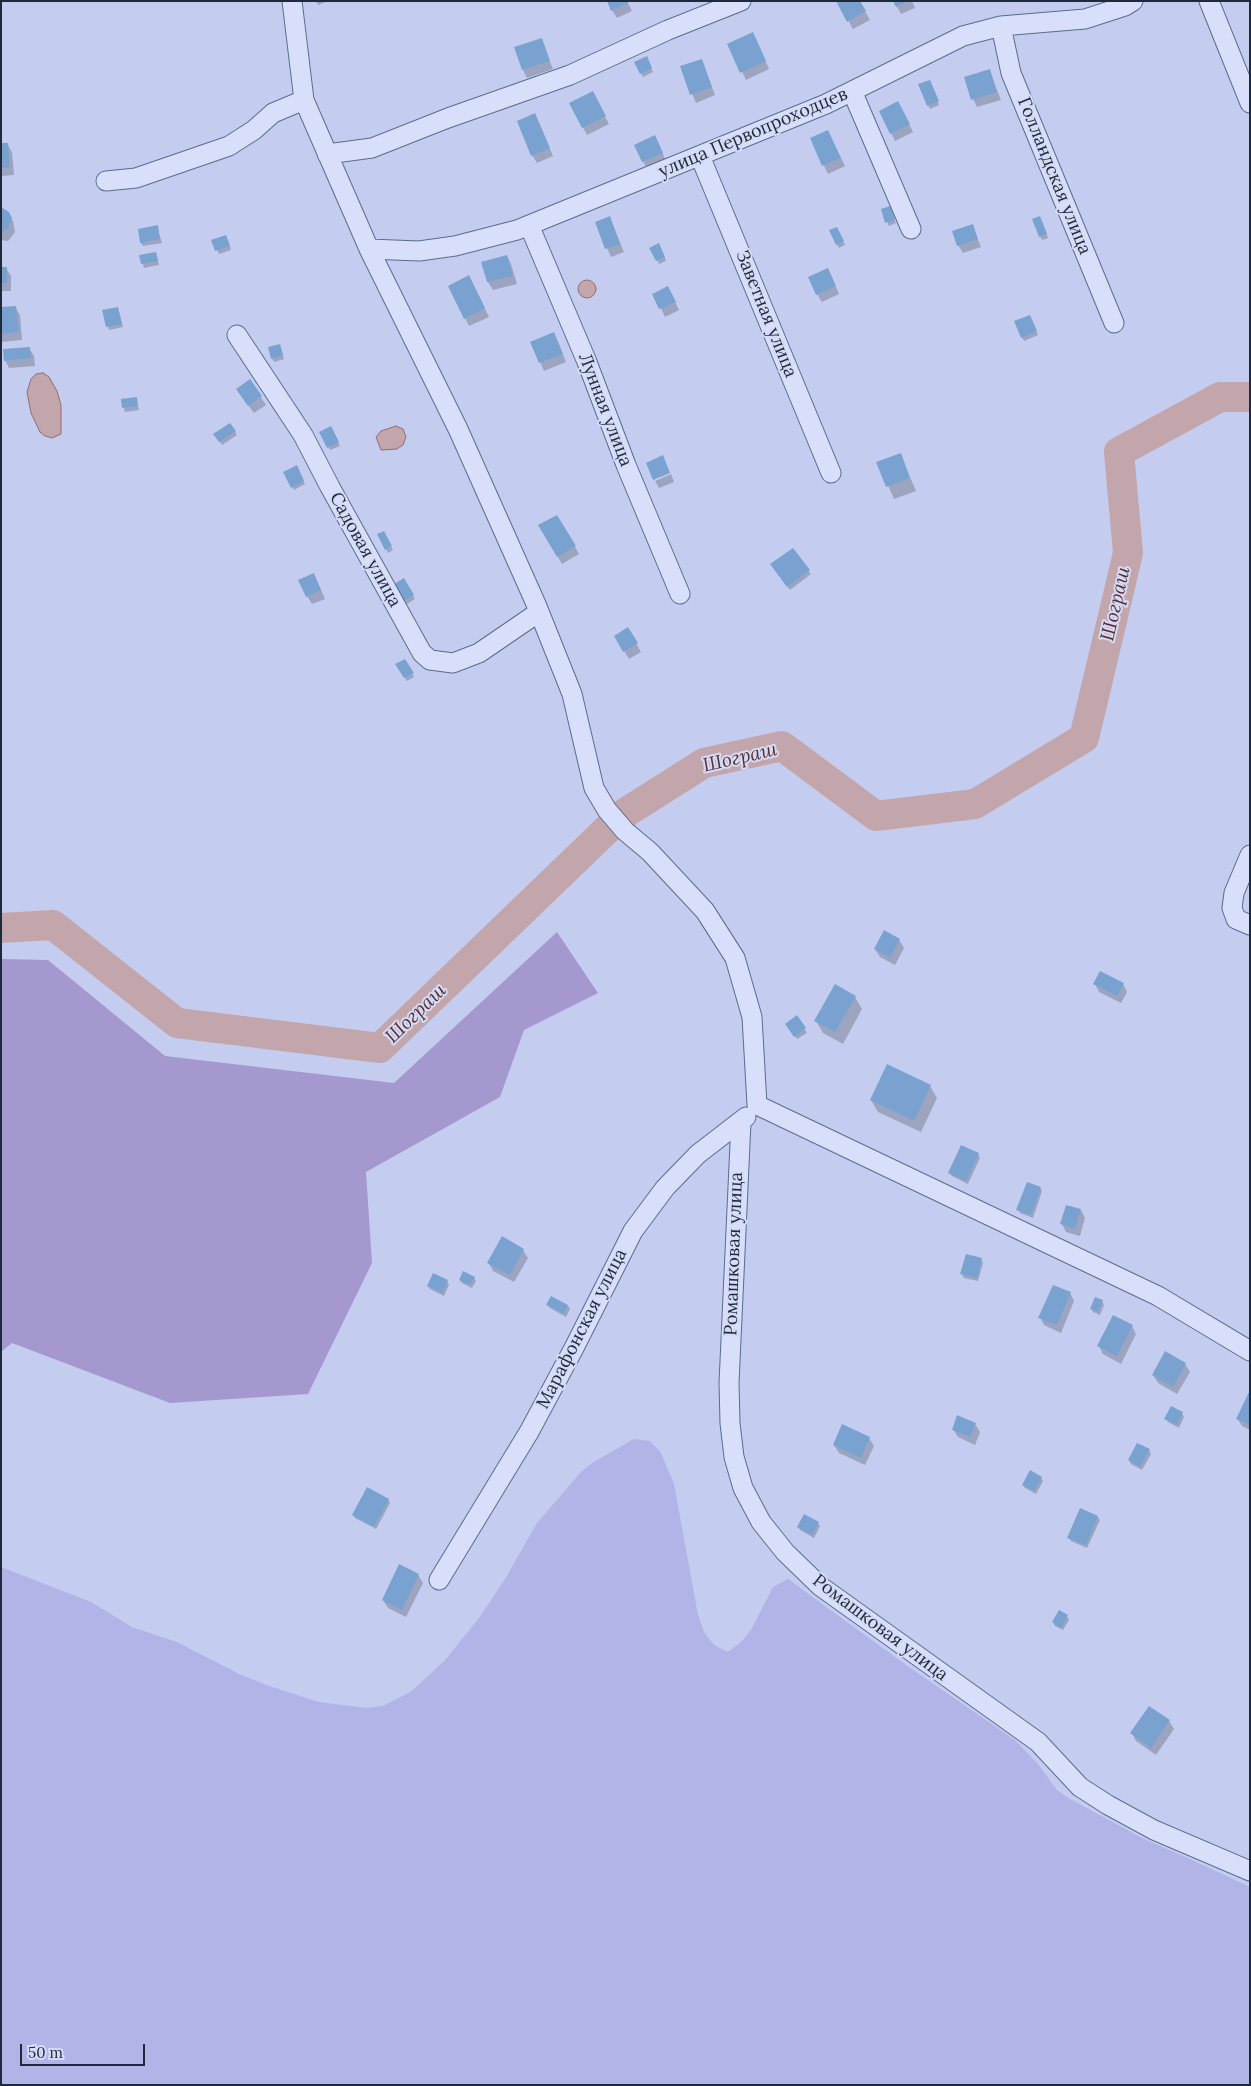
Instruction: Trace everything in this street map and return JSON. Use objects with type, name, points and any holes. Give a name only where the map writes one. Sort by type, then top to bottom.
[{"type":"street","points":[[292,1],[304,100],[369,249],[458,429],[539,612],[572,694],[594,788],[606,810],[625,831],[650,852],[705,911],[735,958],[752,1016],[757,1105],[1158,1296],[1250,1351]]},
{"type":"street","points":[[327,154],[372,148],[448,118],[570,75],[668,30],[740,1]]},
{"type":"street","name":"улица Первопроходцев","points":[[369,249],[419,251],[455,246],[529,226],[826,104],[963,36],[1001,26],[1085,19],[1125,6],[1133,1]]},
{"type":"street","points":[[1209,1],[1250,103]]},
{"type":"street","name":"Голландская улица","points":[[1001,26],[1011,72],[1114,323]]},
{"type":"street","points":[[852,91],[911,229]]},
{"type":"street","points":[[106,181],[136,178],[229,146],[254,130],[273,113],[304,100]]},
{"type":"street","name":"Заветная улица","points":[[700,156],[831,473]]},
{"type":"street","name":"Лунная улица","points":[[529,226],[587,362],[626,465],[680,594]]},
{"type":"street","name":"Садовая улица","points":[[237,335],[304,435],[330,487],[418,644],[430,660],[452,663],[479,653],[539,612]]},
{"type":"street","points":[[1250,855],[1234,893],[1232,908],[1236,919],[1250,925]]},
{"type":"street","name":"Марафонская улица","points":[[439,1580],[529,1432],[574,1348],[632,1231],[665,1188],[692,1161],[741,1122],[757,1105]]},
{"type":"street","name":"Ромашковая улица","points":[[741,1122],[729,1383],[730,1423],[734,1457],[743,1488],[761,1522],[785,1552],[820,1586],[1038,1742],[1080,1787],[1154,1830],[1250,1871]]},
{"type":"shaded area","points":[[587,280],[593,283],[596,289],[593,295],[587,298],[581,295],[578,289],[581,283]]},
{"type":"shaded area","points":[[43,373],[49,377],[57,391],[61,405],[61,434],[52,438],[40,432],[31,413],[27,392],[31,379],[36,374]]},
{"type":"shaded area","points":[[396,426],[403,429],[406,437],[403,445],[397,449],[381,450],[376,437],[381,431]]},
{"type":"shaded area","points":[[557,932],[598,993],[524,1030],[500,1097],[366,1172],[372,1263],[308,1394],[170,1403],[12,1343],[1,1352],[1,959],[48,960],[165,1056],[394,1083]]},
{"type":"shaded area","points":[[634,1439],[650,1441],[661,1453],[674,1484],[698,1615],[704,1632],[714,1645],[728,1652],[741,1642],[751,1630],[773,1587],[788,1579],[906,1665],[1015,1740],[1038,1764],[1057,1790],[1070,1799],[1144,1839],[1250,1887],[1250,2085],[1,2085],[1,1567],[91,1602],[132,1627],[177,1642],[239,1674],[269,1686],[319,1702],[367,1708],[383,1706],[412,1691],[446,1659],[479,1618],[505,1579],[537,1523],[580,1473],[592,1463]]},
{"type":"building","points":[[607,1],[628,1],[628,3],[611,11]]},
{"type":"building","points":[[836,1],[860,1],[866,11],[847,22]]},
{"type":"building","points":[[893,1],[908,1],[896,7]]},
{"type":"building","points":[[753,32],[766,61],[740,73],[727,44]]},
{"type":"building","points":[[542,38],[550,61],[522,70],[514,47]]},
{"type":"building","points":[[647,56],[652,68],[640,74],[634,62]]},
{"type":"building","points":[[702,59],[712,87],[690,95],[680,66]]},
{"type":"building","points":[[990,69],[997,92],[971,100],[964,77]]},
{"type":"building","points":[[930,80],[939,101],[927,106],[918,84]]},
{"type":"building","points":[[593,91],[606,116],[582,128],[569,103]]},
{"type":"building","points":[[898,101],[910,124],[890,134],[879,111]]},
{"type":"building","points":[[535,113],[550,148],[531,156],[517,121]]},
{"type":"building","points":[[828,130],[841,158],[822,166],[810,138]]},
{"type":"building","points":[[655,135],[663,153],[642,162],[634,145]]},
{"type":"building","points":[[1,143],[8,143],[10,167],[1,168]]},
{"type":"building","points":[[890,206],[895,219],[885,223],[881,209]]},
{"type":"building","points":[[1,207],[9,212],[12,218],[8,229],[1,233]]},
{"type":"building","points":[[610,216],[620,244],[605,249],[595,222]]},
{"type":"building","points":[[1040,216],[1047,234],[1039,237],[1032,219]]},
{"type":"building","points":[[973,224],[978,239],[957,246],[952,231]]},
{"type":"building","points":[[158,225],[160,239],[140,243],[138,229]]},
{"type":"building","points":[[837,227],[844,241],[836,245],[829,230]]},
{"type":"building","points":[[226,235],[230,246],[215,251],[211,240]]},
{"type":"building","points":[[659,243],[665,257],[656,261],[649,248]]},
{"type":"building","points":[[156,252],[158,261],[141,264],[139,255]]},
{"type":"building","points":[[507,255],[513,276],[487,282],[481,262]]},
{"type":"building","points":[[1,267],[7,267],[7,283],[1,283]]},
{"type":"building","points":[[828,268],[836,286],[816,295],[808,277]]},
{"type":"building","points":[[469,275],[485,308],[464,319],[448,286]]},
{"type":"building","points":[[668,286],[676,302],[659,309],[652,294]]},
{"type":"building","points":[[16,306],[19,332],[1,334],[1,307]]},
{"type":"building","points":[[118,307],[122,324],[106,327],[102,310]]},
{"type":"building","points":[[1030,315],[1037,331],[1021,338],[1014,321]]},
{"type":"building","points":[[554,332],[563,354],[539,363],[530,342]]},
{"type":"building","points":[[280,344],[283,355],[271,359],[268,347]]},
{"type":"building","points":[[30,347],[31,358],[4,361],[3,349]]},
{"type":"building","points":[[250,379],[262,396],[248,406],[236,389]]},
{"type":"building","points":[[137,397],[138,406],[122,408],[121,399]]},
{"type":"building","points":[[230,423],[236,431],[219,442],[213,434]]},
{"type":"building","points":[[331,426],[339,442],[327,448],[319,432]]},
{"type":"building","points":[[901,453],[910,478],[886,487],[876,462]]},
{"type":"building","points":[[663,455],[670,473],[653,480],[646,463]]},
{"type":"building","points":[[297,465],[304,481],[291,488],[283,472]]},
{"type":"building","points":[[557,515],[576,546],[557,557],[538,525]]},
{"type":"building","points":[[384,531],[392,546],[385,550],[377,534]]},
{"type":"building","points":[[793,548],[810,570],[787,587],[770,564]]},
{"type":"building","points":[[314,573],[321,590],[306,597],[298,580]]},
{"type":"building","points":[[404,578],[414,595],[404,601],[394,584]]},
{"type":"building","points":[[628,627],[638,643],[623,652],[614,636]]},
{"type":"building","points":[[405,659],[414,673],[404,678],[395,664]]},
{"type":"building","points":[[884,930],[900,939],[890,958],[874,949]]},
{"type":"building","points":[[1100,971],[1124,983],[1117,996],[1093,984]]},
{"type":"building","points":[[835,984],[856,996],[835,1032],[814,1021]]},
{"type":"building","points":[[797,1015],[806,1028],[794,1037],[785,1024]]},
{"type":"building","points":[[887,1064],[931,1085],[914,1121],[870,1100]]},
{"type":"building","points":[[961,1145],[979,1153],[966,1181],[948,1173]]},
{"type":"building","points":[[1027,1182],[1041,1187],[1031,1215],[1016,1210]]},
{"type":"building","points":[[1066,1205],[1081,1209],[1075,1229],[1060,1224]]},
{"type":"building","points":[[502,1236],[524,1249],[510,1275],[487,1263]]},
{"type":"building","points":[[966,1254],[982,1258],[977,1278],[960,1274]]},
{"type":"building","points":[[463,1271],[475,1277],[470,1285],[459,1280]]},
{"type":"building","points":[[433,1273],[448,1280],[442,1293],[427,1286]]},
{"type":"building","points":[[1053,1285],[1071,1292],[1057,1325],[1038,1318]]},
{"type":"building","points":[[551,1296],[568,1305],[564,1314],[546,1305]]},
{"type":"building","points":[[1095,1297],[1103,1300],[1098,1312],[1090,1309]]},
{"type":"building","points":[[1113,1315],[1133,1325],[1117,1356],[1097,1346]]},
{"type":"building","points":[[1165,1351],[1186,1363],[1173,1387],[1152,1375]]},
{"type":"building","points":[[1250,1390],[1250,1425],[1236,1419]]},
{"type":"building","points":[[1171,1406],[1183,1412],[1177,1425],[1164,1419]]},
{"type":"building","points":[[957,1415],[976,1423],[970,1437],[952,1430]]},
{"type":"building","points":[[842,1424],[870,1437],[861,1458],[833,1445]]},
{"type":"building","points":[[1137,1443],[1150,1449],[1140,1467],[1128,1460]]},
{"type":"building","points":[[1030,1470],[1042,1477],[1034,1491],[1022,1485]]},
{"type":"building","points":[[367,1487],[389,1499],[374,1527],[352,1515]]},
{"type":"building","points":[[1080,1508],[1098,1516],[1086,1545],[1067,1538]]},
{"type":"building","points":[[804,1514],[819,1522],[812,1535],[797,1527]]},
{"type":"building","points":[[399,1564],[419,1574],[402,1610],[382,1600]]},
{"type":"building","points":[[1059,1610],[1068,1615],[1061,1628],[1052,1622]]},
{"type":"building","points":[[1149,1706],[1170,1720],[1151,1748],[1130,1733]]},
{"type":"waterway","name":"Шограш","points":[[1,928],[53,925],[177,1023],[380,1048],[622,815],[704,763],[782,746],[876,816],[975,804],[1084,738],[1128,553],[1119,452],[1220,397],[1250,397]]}]
